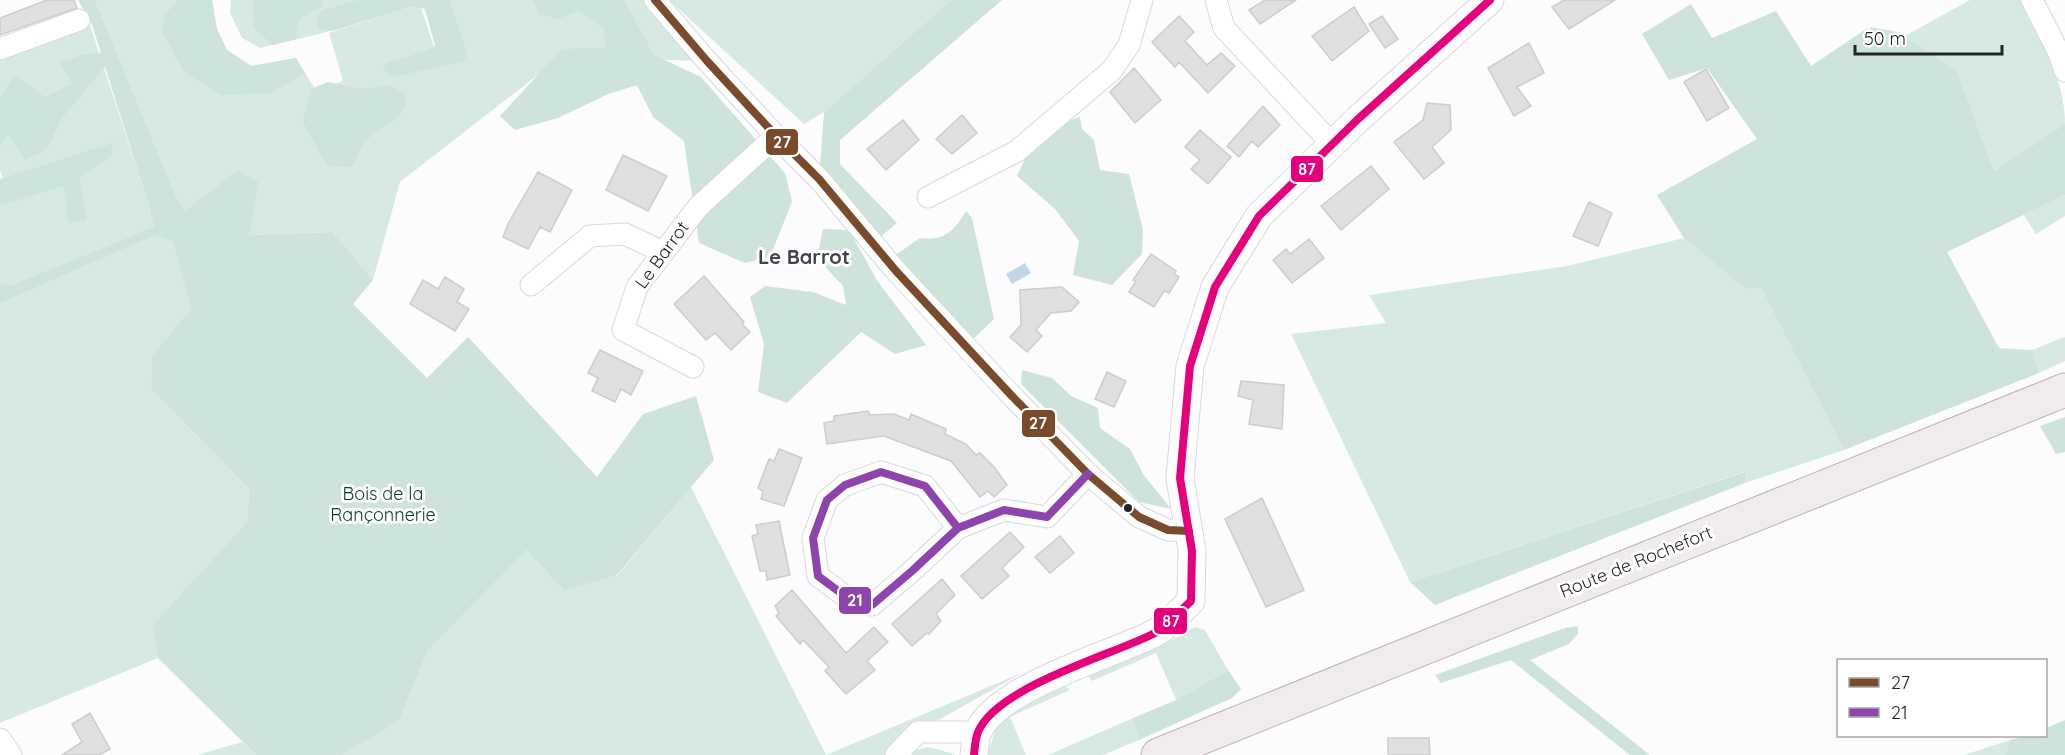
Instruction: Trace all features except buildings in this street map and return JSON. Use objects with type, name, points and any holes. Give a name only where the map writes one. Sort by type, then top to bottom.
[{"type":"main road","name":"Route de Rochefort","points":[[1158,755],[2065,390]]},
{"type":"main road","name":"Route de Rochefort","points":[[1174,755],[1208,735]]},
{"type":"street","points":[[655,0],[707,61],[819,179],[896,272],[1088,474],[1139,517],[1168,531],[1189,531]]},
{"type":"street","points":[[928,197],[1017,151],[1112,70],[1129,45],[1142,0]]},
{"type":"street","points":[[1216,0],[1224,28],[1332,144]]},
{"type":"street","points":[[896,755],[918,732],[976,744],[994,710],[1014,696],[1078,664],[1155,633],[1191,601],[1192,551],[1180,478],[1190,366],[1215,287],[1259,216],[1414,67],[1490,0]]},
{"type":"street","points":[[2032,0],[2063,59]]},
{"type":"street","points":[[0,49],[79,20]]},
{"type":"street","name":"Le Barrot","points":[[693,367],[623,330],[637,286],[698,207],[776,136]]},
{"type":"street","points":[[531,285],[590,236],[625,234],[663,252]]},
{"type":"street","points":[[958,528],[925,486],[881,472],[845,485],[827,500],[813,538],[818,576],[849,599],[872,605],[958,528],[1004,510],[1047,517],[1088,474]]},
{"type":"street","points":[[0,739],[11,755]]},
{"type":"green space","name":"Bois de la Rançonnerie","points":[[78,0],[95,0],[175,194],[185,211],[238,170],[259,183],[249,235],[333,232],[373,280],[353,304],[427,378],[468,337],[597,477],[643,414],[696,396],[714,460],[617,575],[564,590],[527,550],[428,650],[399,721],[342,755],[256,755],[158,658],[153,625],[247,522],[249,489],[151,389],[152,355],[192,309],[173,242],[155,235],[0,303],[0,284],[10,286],[154,227],[105,67],[62,118],[47,149],[25,160],[8,134],[0,147],[0,99],[14,75],[45,97],[72,84],[60,62],[82,55],[101,53],[92,25]]},
{"type":"green space","points":[[95,0],[212,0],[217,29],[227,50],[251,66],[296,58],[315,89],[343,81],[329,33],[420,4],[436,53],[440,54],[422,2],[323,33],[260,48],[242,38],[230,13],[231,0],[650,0],[707,61],[561,57],[400,182],[373,280],[333,232],[248,235],[259,183],[185,212],[175,194]]},
{"type":"green space","points":[[178,0],[212,0],[217,29],[227,50],[251,66],[296,58],[305,73],[271,93],[222,95],[184,72],[163,33],[164,16]]},
{"type":"green space","points":[[253,0],[323,0],[322,6],[299,19],[296,39],[273,45],[254,28]]},
{"type":"green space","points":[[359,0],[450,0],[467,55],[463,62],[392,77],[383,69],[386,63],[429,50],[435,46],[425,9],[414,6],[333,31],[319,29],[316,18],[323,10]]},
{"type":"green space","points":[[533,0],[624,0],[654,55],[701,77],[785,173],[792,202],[770,257],[745,263],[699,243],[684,141],[653,117],[637,85],[606,95],[558,118],[515,130],[500,116],[562,49],[605,48],[604,28],[579,11],[558,19],[539,14]]},
{"type":"green space","points":[[669,0],[951,0],[824,112],[804,124]]},
{"type":"green space","points":[[951,0],[1002,0],[840,140],[840,164],[897,223],[873,243],[819,179],[824,112]]},
{"type":"green space","points":[[1970,0],[2022,0],[2051,60],[2064,108],[2065,124],[1994,171],[1957,70],[1903,37]]},
{"type":"green space","points":[[1691,4],[1712,38],[1776,11],[1811,66],[1869,27],[1894,31],[1957,70],[1994,171],[2065,124],[2065,195],[1947,252],[1999,348],[2032,350],[2039,373],[1844,450],[1761,287],[1745,289],[1684,238],[1657,195],[1757,139],[1707,68],[1669,80],[1642,34]]},
{"type":"green space","points":[[88,19],[148,203],[156,235],[173,242],[193,309],[152,355],[151,389],[249,489],[247,522],[154,625],[158,658],[0,723],[0,206],[13,200],[0,171],[0,52]]},
{"type":"green space","points":[[328,82],[363,89],[387,85],[405,93],[406,101],[400,114],[366,141],[352,167],[327,166],[303,122],[311,89]]},
{"type":"green space","points":[[1080,117],[1082,129],[1094,140],[1100,170],[1129,174],[1143,230],[1142,254],[1112,285],[1073,275],[1079,241],[1055,209],[1017,176],[1025,159],[1068,121]]},
{"type":"green space","points":[[113,143],[111,157],[79,178],[87,220],[68,223],[64,185],[0,206],[0,179]]},
{"type":"green space","points":[[2065,195],[2065,216],[2036,234],[2024,215]]},
{"type":"green space","points":[[966,211],[972,218],[994,319],[966,346],[887,261],[920,238],[936,238],[948,233]]},
{"type":"green space","points":[[823,229],[849,230],[878,282],[926,345],[895,354],[861,332],[787,403],[758,392],[764,344],[750,297],[765,286],[813,292],[846,305],[843,286],[817,258]]},
{"type":"green space","points":[[1684,238],[1745,289],[1761,286],[1844,450],[1745,483],[1744,472],[1410,582],[1291,334],[1386,323],[1369,295],[1567,266]]},
{"type":"green space","points":[[2065,337],[2065,361],[2039,373],[2032,350]]},
{"type":"green space","points":[[1022,370],[1052,378],[1071,396],[1098,408],[1100,428],[1130,449],[1143,474],[1171,509],[1139,502],[1021,384]]},
{"type":"green space","points":[[2065,417],[2065,452],[2056,454],[2040,426]]},
{"type":"green space","points":[[1745,472],[1745,483],[1435,605],[1410,582]]},
{"type":"green space","points":[[691,487],[826,755],[342,755],[399,721],[428,650],[527,550],[617,576]]},
{"type":"green space","points":[[1578,626],[1578,634],[1569,644],[1530,660],[1650,755],[1630,755],[1511,660],[1441,683],[1435,675],[1565,628]]},
{"type":"green space","points":[[1195,627],[1205,630],[1228,670],[1176,700],[1156,653],[1092,681],[1089,677],[1092,673],[1168,642]]},
{"type":"green space","points":[[1228,670],[1241,689],[1232,698],[1139,740],[1133,718],[1176,700]]},
{"type":"green space","points":[[1024,672],[887,749],[885,755],[826,755]]},
{"type":"green space","points":[[1066,686],[1070,690],[1010,717],[1026,755],[987,755],[999,720],[1014,709]]},
{"type":"green space","points":[[1133,718],[1139,740],[1103,755],[1048,755]]},
{"type":"green space","points":[[2065,720],[2065,755],[2005,755],[2010,740],[2022,737],[2047,737],[2047,728]]},
{"type":"green space","points":[[2010,740],[2005,755],[1964,755]]},
{"type":"green space","points":[[242,742],[256,755],[197,755]]},
{"type":"green space","points":[[929,747],[955,755],[906,755],[910,751]]},
{"type":"water","points":[[1025,263],[1031,273],[1012,284],[1006,274]]},
{"type":"transit line","name":"27","points":[[655,0],[707,61],[819,179],[896,271],[1088,474],[1139,517],[1168,530],[1189,531]]},
{"type":"transit line","name":"87","points":[[974,755],[978,732],[989,716],[1007,701],[1056,674],[1153,634],[1168,624],[1191,601],[1192,551],[1180,478],[1190,366],[1215,287],[1259,216],[1357,120],[1490,0]]},
{"type":"transit line","name":"21","points":[[958,528],[925,486],[881,472],[845,485],[827,500],[813,538],[818,576],[849,599],[872,605],[958,528],[1004,510],[1047,517],[1088,474]]},
{"type":"district","name":"Le Barrot","points":[[804,257]]}]
